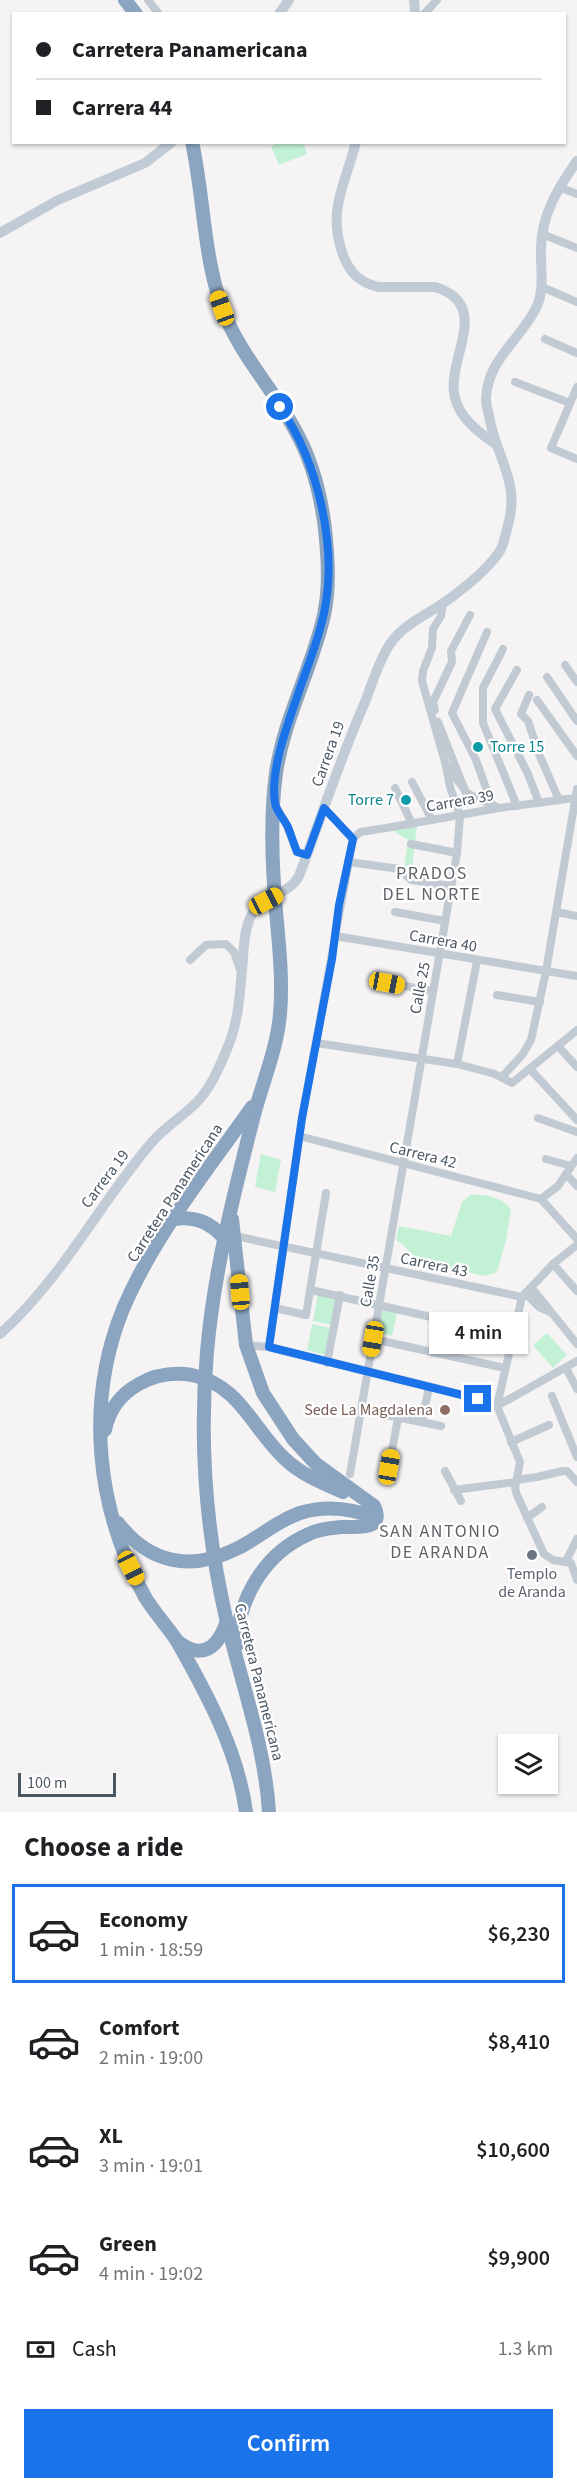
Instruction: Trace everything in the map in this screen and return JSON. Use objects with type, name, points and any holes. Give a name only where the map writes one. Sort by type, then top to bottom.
[{"type":"highway","points":[[125,0],[134,12]]},
{"type":"highway","name":"Carretera Panamericana","points":[[192,144],[218,296],[252,366],[294,427],[303,447],[316,483],[324,527],[327,580],[324,613],[280,750],[274,804],[275,906],[282,970],[280,1017],[273,1054],[258,1098],[229,1211],[230,1237],[208,1340],[204,1428],[207,1505],[218,1582],[263,1764],[269,1812]]},
{"type":"highway","name":"Carretera Panamericana","points":[[246,1812],[243,1790],[223,1730],[176,1640],[146,1598],[123,1553],[109,1508],[100,1442],[102,1396],[114,1336],[124,1308],[149,1259],[174,1219],[258,1098]]},
{"type":"highway","points":[[174,1219],[196,1219],[230,1237],[246,1345],[263,1393],[292,1439],[316,1464],[375,1512]]},
{"type":"highway","points":[[102,1468],[108,1415],[132,1388],[148,1379],[174,1374],[201,1377],[222,1386],[236,1399],[274,1449],[287,1461],[375,1512]]},
{"type":"highway","points":[[109,1508],[128,1536],[154,1554],[186,1562],[218,1557],[237,1549],[281,1522],[316,1509],[375,1512]]},
{"type":"highway","points":[[238,1668],[237,1633],[245,1599],[268,1564],[297,1540],[312,1532],[342,1527],[365,1527],[370,1525],[375,1512]]},
{"type":"highway","points":[[176,1640],[194,1651],[207,1649],[217,1642],[227,1621]]},
{"type":"street","points":[[148,0],[157,12]]},
{"type":"street","points":[[426,12],[437,0]]},
{"type":"street","points":[[0,234],[58,200],[145,163],[169,144]]},
{"type":"street","points":[[355,144],[336,213],[336,232],[347,266],[359,280],[369,285],[435,287],[444,290],[457,300],[463,309],[465,330],[454,377],[455,398],[470,424],[494,443]]},
{"type":"street","name":"Carrera 19","points":[[0,1334],[21,1314],[50,1279],[153,1141],[195,1104],[206,1091],[232,1038],[241,988],[248,923],[254,910],[295,884],[345,747],[380,660],[402,629],[443,603],[479,573],[500,550],[513,508],[506,464],[494,443],[486,402],[487,386],[491,372],[500,357],[536,308],[542,287],[542,234],[549,206],[577,162]]},
{"type":"street","points":[[559,187],[577,195]]},
{"type":"street","points":[[542,234],[577,248]]},
{"type":"street","points":[[542,287],[577,302]]},
{"type":"street","points":[[544,339],[577,353]]},
{"type":"street","points":[[515,382],[570,403]]},
{"type":"street","points":[[577,387],[552,448],[577,459]]},
{"type":"street","points":[[443,603],[441,616],[433,629],[432,648],[423,671],[422,681],[460,816]]},
{"type":"street","points":[[466,793],[439,726],[433,702],[452,662],[451,651],[470,615]]},
{"type":"street","points":[[487,632],[452,713],[476,760],[496,807]]},
{"type":"street","points":[[503,649],[483,688],[483,723],[517,806]]},
{"type":"street","points":[[565,665],[577,682]]},
{"type":"street","points":[[517,670],[495,709],[528,774],[539,803]]},
{"type":"street","points":[[547,677],[577,721]]},
{"type":"street","points":[[529,695],[521,714],[528,721],[539,754],[560,800]]},
{"type":"street","points":[[537,700],[577,756]]},
{"type":"street","points":[[446,766],[466,793],[496,807]]},
{"type":"street","points":[[412,782],[432,820]]},
{"type":"street","points":[[395,788],[412,824]]},
{"type":"street","points":[[502,1077],[523,1054],[531,1040],[546,971],[577,789]]},
{"type":"street","name":"Carrera 39","points":[[353,839],[360,832],[460,816],[496,807],[560,800],[575,802]]},
{"type":"street","points":[[274,804],[286,824],[297,852],[307,855]]},
{"type":"street","points":[[269,1347],[299,1136],[353,839],[324,808]]},
{"type":"street","name":"Calle 25","points":[[404,1165],[420,1060],[457,853],[460,816]]},
{"type":"street","points":[[411,844],[457,853]]},
{"type":"street","points":[[348,862],[400,869],[411,880],[451,886]]},
{"type":"street","points":[[395,912],[445,921]]},
{"type":"street","points":[[556,912],[577,916]]},
{"type":"street","name":"Carrera 40","points":[[335,936],[577,976]]},
{"type":"street","points":[[190,960],[206,945],[226,944],[234,952],[239,966],[241,988]]},
{"type":"street","points":[[457,1064],[477,961]]},
{"type":"street","points":[[387,983],[433,992]]},
{"type":"street","points":[[497,995],[540,1002]]},
{"type":"street","points":[[316,1043],[457,1064],[502,1077],[512,1083],[577,1030]]},
{"type":"street","points":[[558,1047],[577,1067]]},
{"type":"street","points":[[530,1069],[577,1120]]},
{"type":"street","points":[[538,1118],[577,1132]]},
{"type":"street","name":"Carrera 42","points":[[299,1136],[541,1199]]},
{"type":"street","points":[[577,1158],[558,1185],[541,1199],[577,1239]]},
{"type":"street","points":[[546,1159],[568,1170],[577,1186]]},
{"type":"street","name":"Calle 35","points":[[350,1474],[404,1165]]},
{"type":"street","points":[[275,1308],[306,1315],[318,1253],[326,1193]]},
{"type":"street","name":"Carrera 43","points":[[230,1237],[386,1268],[526,1292]]},
{"type":"street","points":[[577,1245],[553,1264],[526,1292],[497,1406],[520,1462],[516,1481],[517,1495],[527,1518],[544,1554],[554,1560],[566,1561],[574,1566],[577,1580]]},
{"type":"street","points":[[553,1264],[577,1291]]},
{"type":"street","points":[[311,1290],[467,1325]]},
{"type":"street","points":[[526,1292],[539,1307],[552,1313],[577,1344]]},
{"type":"street","points":[[327,1363],[340,1295]]},
{"type":"street","points":[[373,1339],[505,1368]]},
{"type":"street","points":[[246,1345],[269,1347],[497,1406],[577,1361]]},
{"type":"street","points":[[566,1368],[577,1389]]},
{"type":"street","points":[[422,1422],[429,1387]]},
{"type":"street","points":[[552,1396],[577,1457]]},
{"type":"street","points":[[361,1410],[441,1426]]},
{"type":"street","points":[[389,1467],[398,1418]]},
{"type":"street","points":[[511,1442],[549,1425]]},
{"type":"street","points":[[445,1471],[461,1501]]},
{"type":"street","points":[[454,1490],[537,1478],[552,1472],[567,1471],[577,1482]]},
{"type":"street","points":[[527,1518],[542,1507]]},
{"type":"street","points":[[566,1561],[577,1539]]},
{"type":"green space","points":[[303,144],[307,154],[279,165],[271,146]]},
{"type":"green space","points":[[417,825],[411,877],[404,868],[408,840],[389,828]]},
{"type":"green space","points":[[261,1154],[281,1160],[275,1192],[255,1187]]},
{"type":"green space","points":[[470,1195],[493,1197],[504,1202],[511,1210],[506,1240],[495,1273],[484,1276],[422,1261],[414,1257],[396,1240],[399,1226],[451,1236],[462,1202]]},
{"type":"green space","points":[[318,1293],[339,1296],[333,1325],[313,1321]]},
{"type":"green space","points":[[381,1309],[397,1313],[392,1336],[377,1332]]},
{"type":"green space","points":[[312,1324],[330,1328],[325,1355],[307,1350]]},
{"type":"green space","points":[[547,1333],[567,1355],[553,1368],[533,1345]]},
{"type":"place","name":"Torre 15","points":[[478,747]]},
{"type":"place","name":"Torre 7","points":[[406,800]]},
{"type":"place","name":"Sede La Magdalena","points":[[445,1410]]},
{"type":"place","name":"Templo de Aranda","points":[[532,1555]]},
{"type":"district","name":"PRADOS DEL NORTE","points":[[432,883]]},
{"type":"district","name":"SAN ANTONIO DE ARANDA","points":[[440,1541]]},
{"type":"route","points":[[280,407],[294,427],[316,483],[324,527],[327,580],[320,628],[280,750],[274,804],[286,824],[297,852],[307,855],[324,808],[353,839],[339,905],[332,959],[302,1118],[269,1347],[478,1399]]}]
